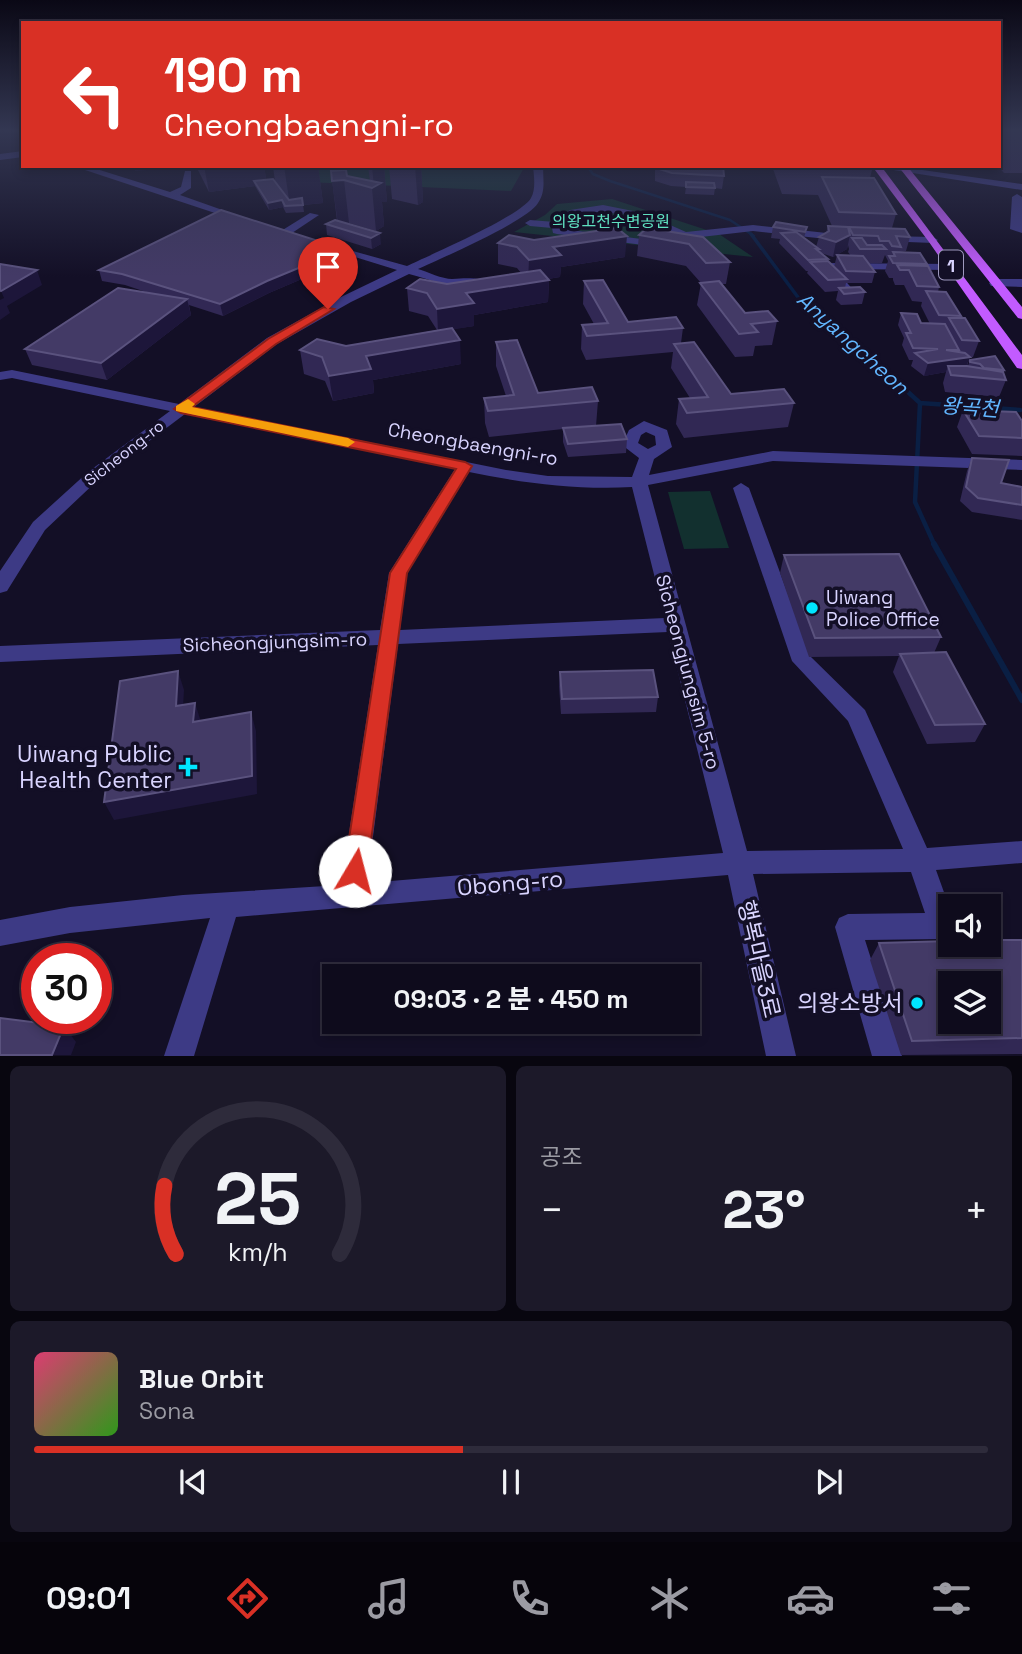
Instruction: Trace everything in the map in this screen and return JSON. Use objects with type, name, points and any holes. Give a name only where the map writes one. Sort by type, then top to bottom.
[{"type":"main road","name":"1","points":[[884,178],[933,240],[1022,365]]},
{"type":"main road","name":"1","points":[[915,178],[927,189],[1020,316]]},
{"type":"street","points":[[115,178],[247,220]]},
{"type":"street","points":[[171,196],[186,188],[187,178]]},
{"type":"street","name":"Sicheong-ro","points":[[0,586],[39,526],[94,475],[181,409],[272,341],[347,299],[493,229],[533,204],[539,192],[538,178]]},
{"type":"street","points":[[947,178],[1020,194]]},
{"type":"street","points":[[945,187],[1020,194]]},
{"type":"street","points":[[1020,194],[1015,229],[1022,230]]},
{"type":"street","points":[[684,236],[678,230],[623,208],[594,206],[566,215],[557,225],[557,231],[659,244],[672,237],[713,234],[752,228],[807,240],[864,238]]},
{"type":"street","points":[[285,233],[314,215]]},
{"type":"street","points":[[530,223],[557,225]]},
{"type":"street","points":[[272,229],[297,236]]},
{"type":"street","points":[[878,239],[933,240]]},
{"type":"street","points":[[310,240],[451,283]]},
{"type":"street","points":[[849,292],[821,260],[952,267]]},
{"type":"street","points":[[995,283],[1022,283]]},
{"type":"street","name":"Cheongbaengni-ro","points":[[4,372],[548,481],[603,484],[639,482],[774,456],[1022,465]]},
{"type":"street","points":[[639,482],[647,456]]},
{"type":"street","points":[[352,897],[398,573],[465,466]]},
{"type":"street","name":"Sicheongjungsim 5-ro","points":[[639,482],[738,863]]},
{"type":"street","points":[[741,488],[802,661],[845,701],[857,716],[920,860],[943,926],[848,927],[887,1055]]},
{"type":"street","name":"Sicheongjungsim-ro","points":[[0,654],[676,625]]},
{"type":"street","name":"Obong-ro","points":[[0,933],[70,920],[183,907],[352,897],[738,863],[920,860],[1022,852]]},
{"type":"street","name":"행복마을3로","points":[[738,863],[781,1055]]},
{"type":"street","points":[[179,1055],[214,952],[226,906]]},
{"type":"green space","points":[[297,178],[518,178],[511,191],[307,182]]},
{"type":"green space","name":"의왕고천수변공원","points":[[612,199],[719,234],[753,257],[514,232],[545,215],[557,204]]},
{"type":"green space","points":[[710,491],[729,548],[684,549],[668,492]]},
{"type":"building","points":[[332,178],[358,178],[381,183],[372,188],[344,180],[332,181]]},
{"type":"building","points":[[823,178],[874,178],[896,214],[839,212]]},
{"type":"building","points":[[273,179],[289,200],[302,198],[303,205],[285,206],[282,200],[268,203],[254,181]]},
{"type":"building","points":[[686,182],[714,183],[715,188],[686,187]]},
{"type":"building","points":[[221,210],[340,248],[335,253],[220,304],[122,274],[99,270]]},
{"type":"building","points":[[335,220],[380,233],[371,238],[326,224]]},
{"type":"building","points":[[776,222],[807,227],[805,232],[773,227]]},
{"type":"building","points":[[828,226],[848,227],[850,235],[836,242],[819,237],[829,231]]},
{"type":"building","points":[[849,227],[905,229],[910,237],[896,236],[901,247],[892,246],[889,241],[880,241],[878,236],[853,235]]},
{"type":"building","points":[[617,228],[627,236],[553,247],[561,255],[529,260],[517,247],[498,243],[509,235],[534,240]]},
{"type":"building","points":[[647,228],[703,237],[730,262],[706,263],[689,244],[639,235]]},
{"type":"building","points":[[796,232],[828,259],[808,260],[781,233]]},
{"type":"building","points":[[852,238],[862,238],[867,245],[882,245],[886,249],[860,249]]},
{"type":"building","points":[[893,252],[920,253],[927,264],[893,263],[889,256],[895,256]]},
{"type":"building","points":[[837,255],[863,256],[875,272],[846,271]]},
{"type":"building","points":[[828,261],[847,279],[828,280],[810,262]]},
{"type":"building","points":[[0,264],[37,270],[1,291]]},
{"type":"building","points":[[897,265],[928,266],[939,287],[917,286],[909,270],[900,270]]},
{"type":"building","points":[[540,270],[549,280],[466,293],[474,303],[437,309],[427,293],[407,288],[420,279],[447,284]]},
{"type":"building","points":[[603,280],[628,322],[676,317],[683,328],[587,336],[582,325],[608,323],[584,281]]},
{"type":"building","points":[[719,281],[745,313],[768,311],[777,321],[751,324],[758,332],[739,334],[700,283]]},
{"type":"building","points":[[860,287],[865,292],[844,294],[839,288]]},
{"type":"building","points":[[118,288],[187,299],[101,363],[25,349]]},
{"type":"building","points":[[926,291],[946,292],[961,316],[939,315]]},
{"type":"building","points":[[901,313],[917,314],[921,323],[945,324],[959,350],[946,350],[965,353],[970,357],[928,363],[915,353],[938,349],[913,348],[906,333],[911,333]]},
{"type":"building","points":[[949,318],[965,318],[979,341],[962,340]]},
{"type":"building","points":[[452,328],[460,340],[366,356],[371,369],[329,376],[322,357],[300,350],[317,339],[346,346]]},
{"type":"building","points":[[517,340],[538,393],[592,387],[598,401],[488,411],[484,398],[514,395],[496,342]]},
{"type":"building","points":[[694,342],[731,394],[784,389],[794,403],[687,413],[679,399],[708,397],[674,344]]},
{"type":"building","points":[[995,356],[1004,370],[984,368],[980,364],[970,362],[970,360]]},
{"type":"building","points":[[948,366],[1003,372],[1006,380],[951,375]]},
{"type":"building","points":[[963,410],[1016,412],[1022,421],[1022,438],[979,436]]},
{"type":"building","points":[[621,424],[627,439],[568,444],[563,428]]},
{"type":"building","points":[[972,458],[1009,460],[1001,483],[1022,487],[1022,505],[978,498],[966,487]]},
{"type":"building","points":[[899,554],[941,637],[815,638],[784,555]]},
{"type":"building","points":[[946,652],[985,724],[935,725],[900,654]]},
{"type":"building","points":[[653,670],[658,697],[562,699],[560,672]]},
{"type":"building","name":"Uiwang Public Health Center","points":[[178,671],[176,706],[195,703],[193,722],[251,712],[252,776],[104,802],[120,681]]},
{"type":"building","points":[[1001,940],[1022,940],[1022,1038],[912,1041],[879,943],[938,941],[938,957],[1001,957]]},
{"type":"building","points":[[0,1018],[21,1021],[21,1034],[61,1034],[52,1055],[0,1055]]},
{"type":"waterway","name":"Anyangcheon","points":[[603,178],[730,220],[751,234]]},
{"type":"waterway","name":"Anyangcheon","points":[[751,234],[803,304],[830,321],[885,372]]},
{"type":"waterway","name":"Anyangcheon","points":[[884,370],[920,403]]},
{"type":"waterway","name":"왕곡천","points":[[920,403],[1020,410]]},
{"type":"waterway","name":"Anyangcheon","points":[[920,403],[915,502],[934,545]]},
{"type":"waterway","name":"Anyangcheon","points":[[934,545],[1022,700]]},
{"type":"slow traffic","points":[[188,404],[181,409],[348,442]]},
{"type":"place","name":"Uiwang Police Office","points":[[812,608]]},
{"type":"place","name":"Uiwang Public Health Center","points":[[188,767]]},
{"type":"place","name":"의왕소방서","points":[[917,1003]]},
{"type":"route","points":[[328,309],[272,341],[181,409],[465,466],[398,573],[355,871]]}]
